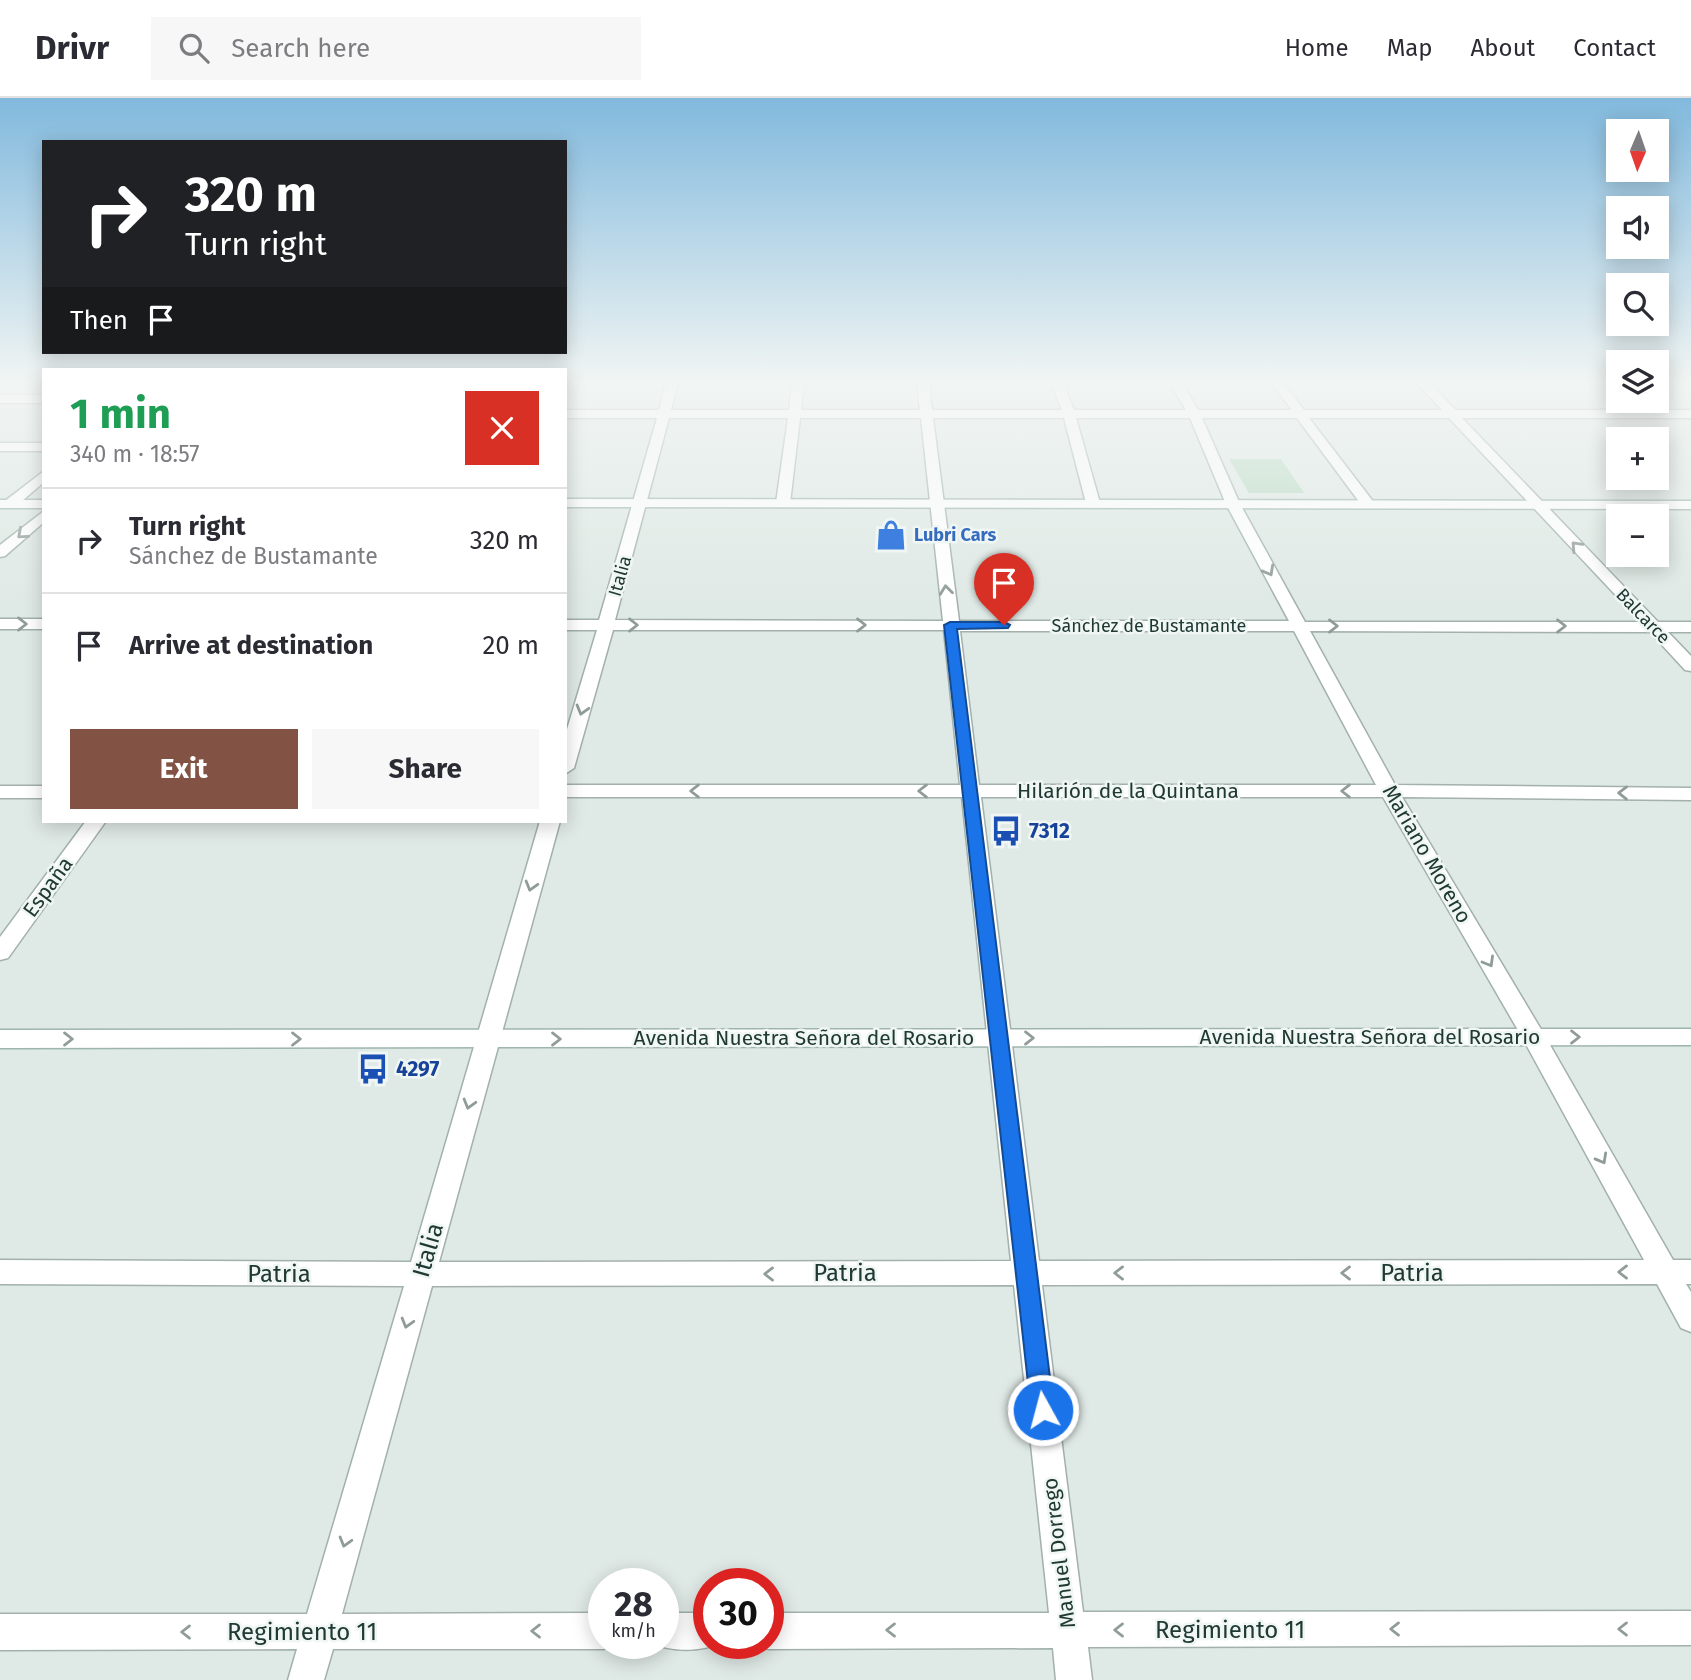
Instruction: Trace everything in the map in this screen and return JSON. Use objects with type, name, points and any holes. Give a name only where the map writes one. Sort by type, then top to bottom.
[{"type":"street","name":"Italia","points":[[567,761],[652,457]]},
{"type":"street","points":[[783,503],[788,457]]},
{"type":"street","name":"Manuel Dorrego","points":[[931,457],[1074,1680]]},
{"type":"street","points":[[1081,457],[1093,503]]},
{"type":"street","name":"Mariano Moreno","points":[[1212,457],[1233,504],[1389,791],[1534,1037],[1678,1272],[1691,1320]]},
{"type":"street","points":[[1331,457],[1368,504]]},
{"type":"street","name":"Balcarce","points":[[1493,457],[1691,666]]},
{"type":"street","points":[[5,504],[42,476]]},
{"type":"street","points":[[567,503],[1691,505]]},
{"type":"street","points":[[5,504],[42,504]]},
{"type":"street","points":[[0,553],[42,517]]},
{"type":"street","points":[[0,624],[42,624]]},
{"type":"street","name":"Sánchez de Bustamante","points":[[567,625],[1691,626]]},
{"type":"street","name":"Hilarión de la Quintana","points":[[567,791],[1389,791],[1691,794]]},
{"type":"street","points":[[0,792],[42,792]]},
{"type":"street","name":"España","points":[[0,953],[95,823]]},
{"type":"street","name":"Italia","points":[[306,1680],[549,823]]},
{"type":"street","name":"Avenida Nuestra Señora del Rosario","points":[[0,1039],[1691,1037]]},
{"type":"street","name":"Patria","points":[[0,1272],[1678,1272]]},
{"type":"street","name":"Regimiento 11","points":[[784,1631],[1691,1628]]},
{"type":"street","name":"Regimiento 11","points":[[0,1632],[588,1631]]},
{"type":"green space","points":[[1229,459],[1281,459],[1304,493],[1249,493]]},
{"type":"place","name":"Lubri Cars","points":[[891,535]]},
{"type":"place","name":"7312","points":[[1006,831]]},
{"type":"place","name":"4297","points":[[373,1069]]},
{"type":"route","points":[[1004,625],[950,625],[1043,1410]]}]
